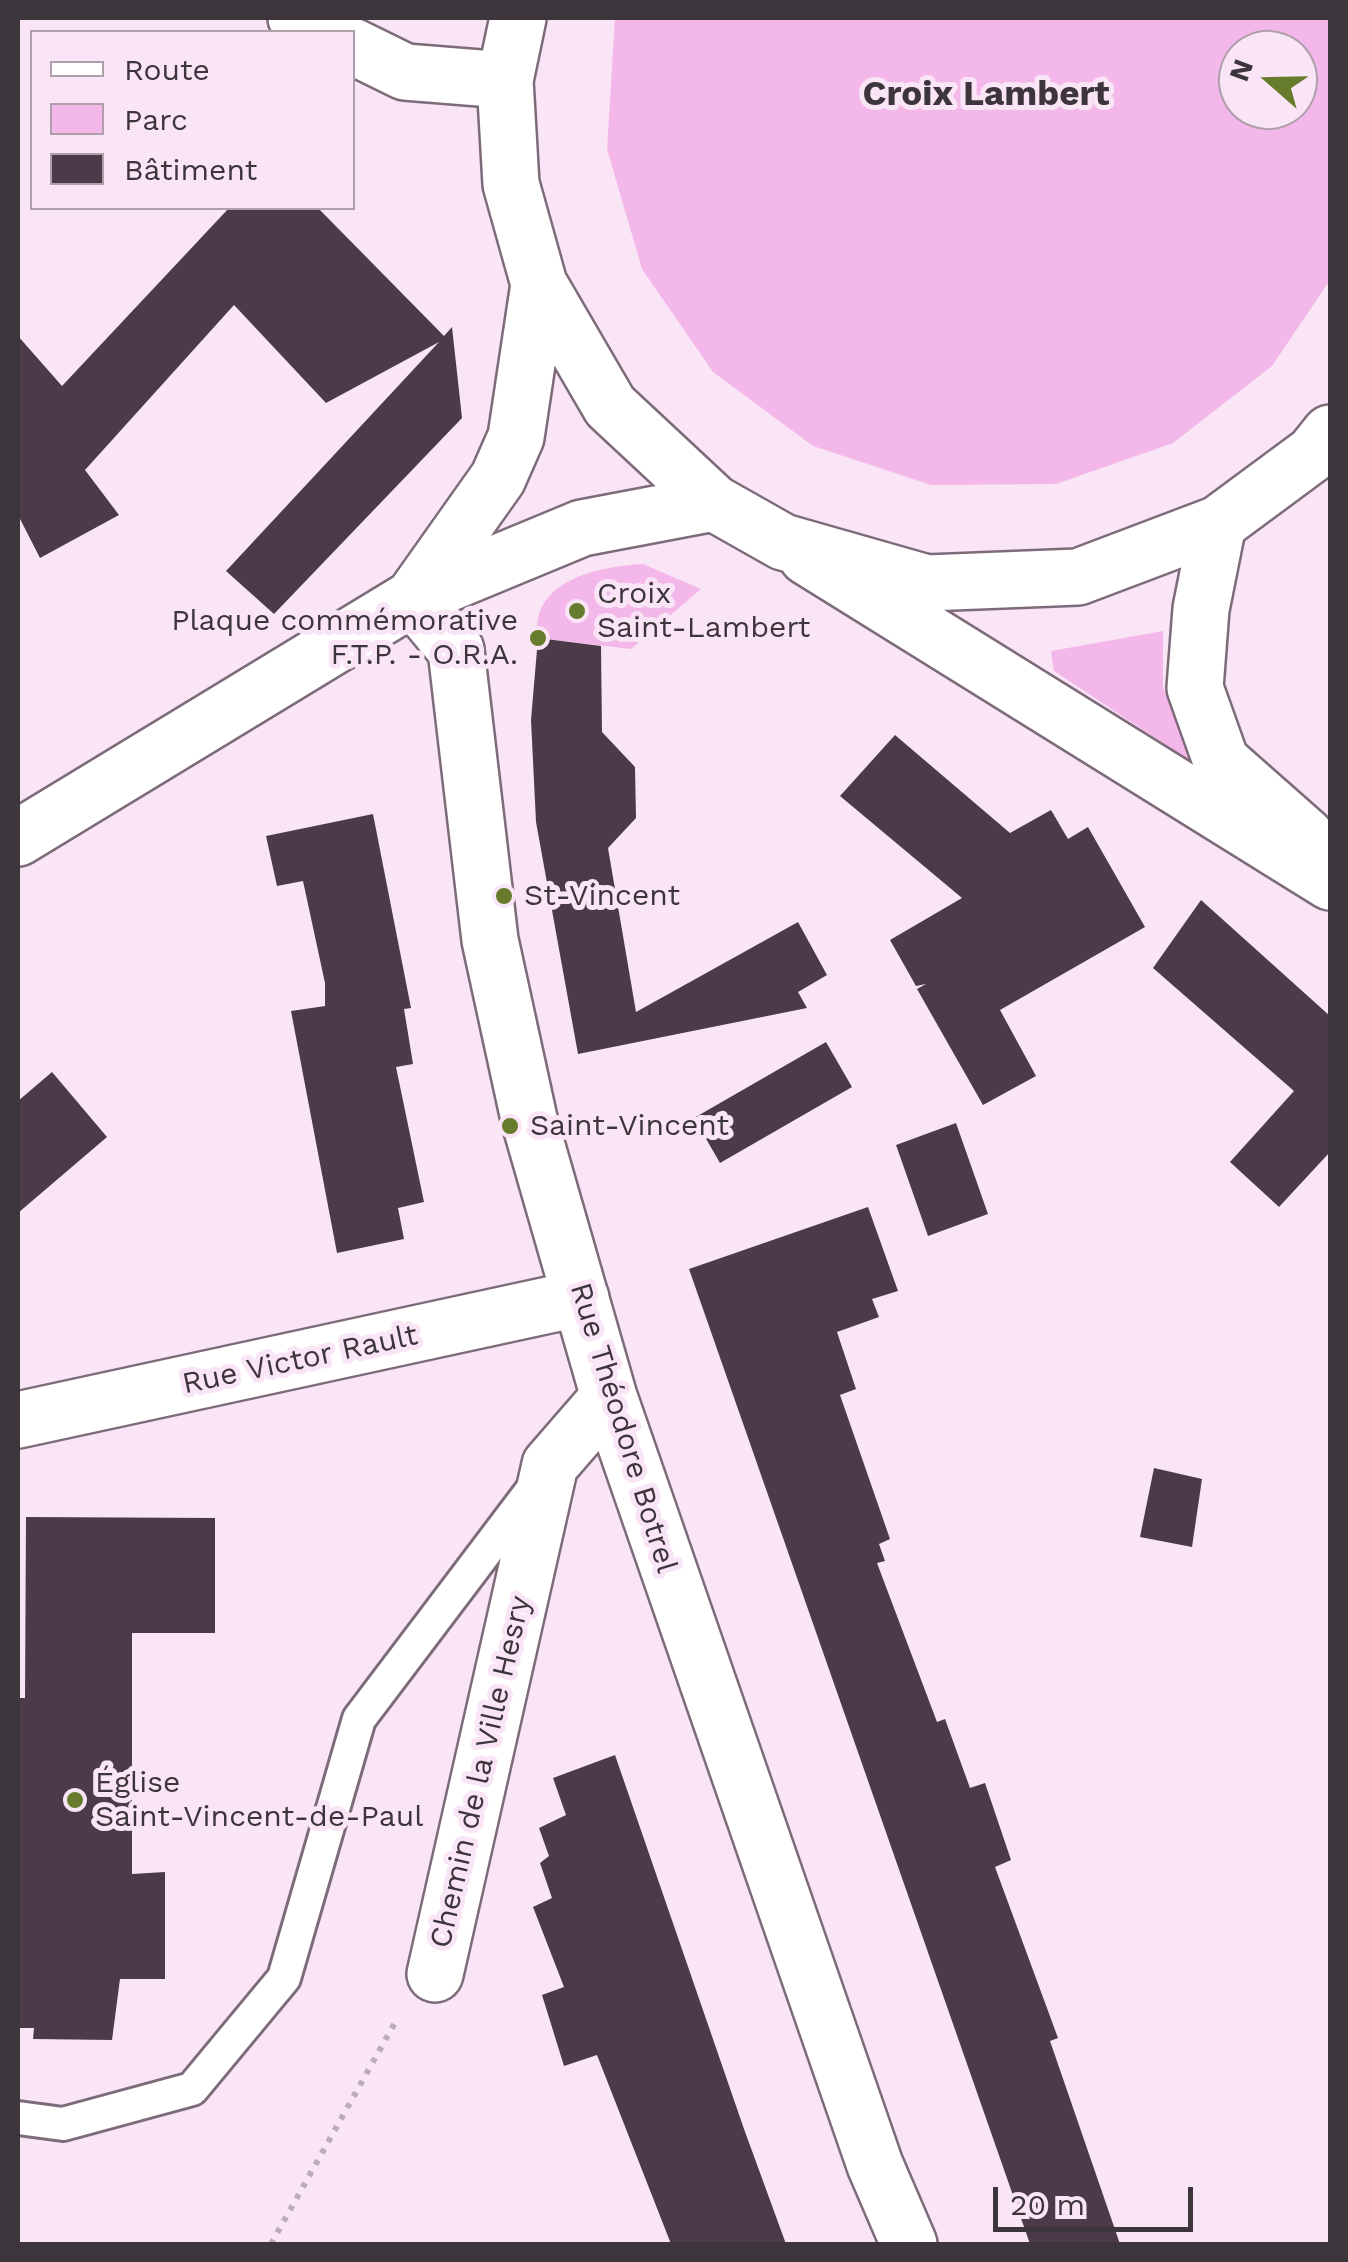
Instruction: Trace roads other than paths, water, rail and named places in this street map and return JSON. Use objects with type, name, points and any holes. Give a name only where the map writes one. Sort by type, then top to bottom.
[{"type":"street","points":[[296,18],[321,30]]},
{"type":"street","points":[[518,18],[505,80],[511,184],[539,284],[610,406],[714,503],[1330,882]]},
{"type":"street","points":[[355,47],[405,72],[505,80]]},
{"type":"street","points":[[413,598],[498,478],[516,437],[539,284]]},
{"type":"street","points":[[783,542],[927,583],[1078,577],[1218,524],[1314,453],[1330,433]]},
{"type":"street","points":[[18,838],[413,598],[582,528],[714,503]]},
{"type":"street","points":[[1218,524],[1200,609],[1196,688],[1221,762],[1330,857]]},
{"type":"street","name":"Rue Théodore Botrel","points":[[413,598],[456,650],[490,940],[529,1118],[609,1397],[876,2165],[909,2244]]},
{"type":"street","name":"Rue Victor Rault","points":[[18,1420],[581,1298]]},
{"type":"street","name":"Chemin de la Ville Hesry","points":[[435,1974],[550,1465],[609,1397]]},
{"type":"lane","points":[[18,2118],[63,2124],[192,2089],[284,1978],[359,1719],[550,1465]]},
{"type":"place","name":"Croix Saint-Lambert","points":[[577,611]]},
{"type":"place","name":"Plaque commémorative F.T.P. - O.R.A.","points":[[538,638]]},
{"type":"place","name":"St-Vincent","points":[[504,896]]},
{"type":"place","name":"Saint-Vincent","points":[[510,1126]]},
{"type":"place","name":"Église Saint-Vincent-de-Paul","points":[[75,1800]]},
{"type":"district","name":"Croix Lambert","points":[[986,95]]}]
